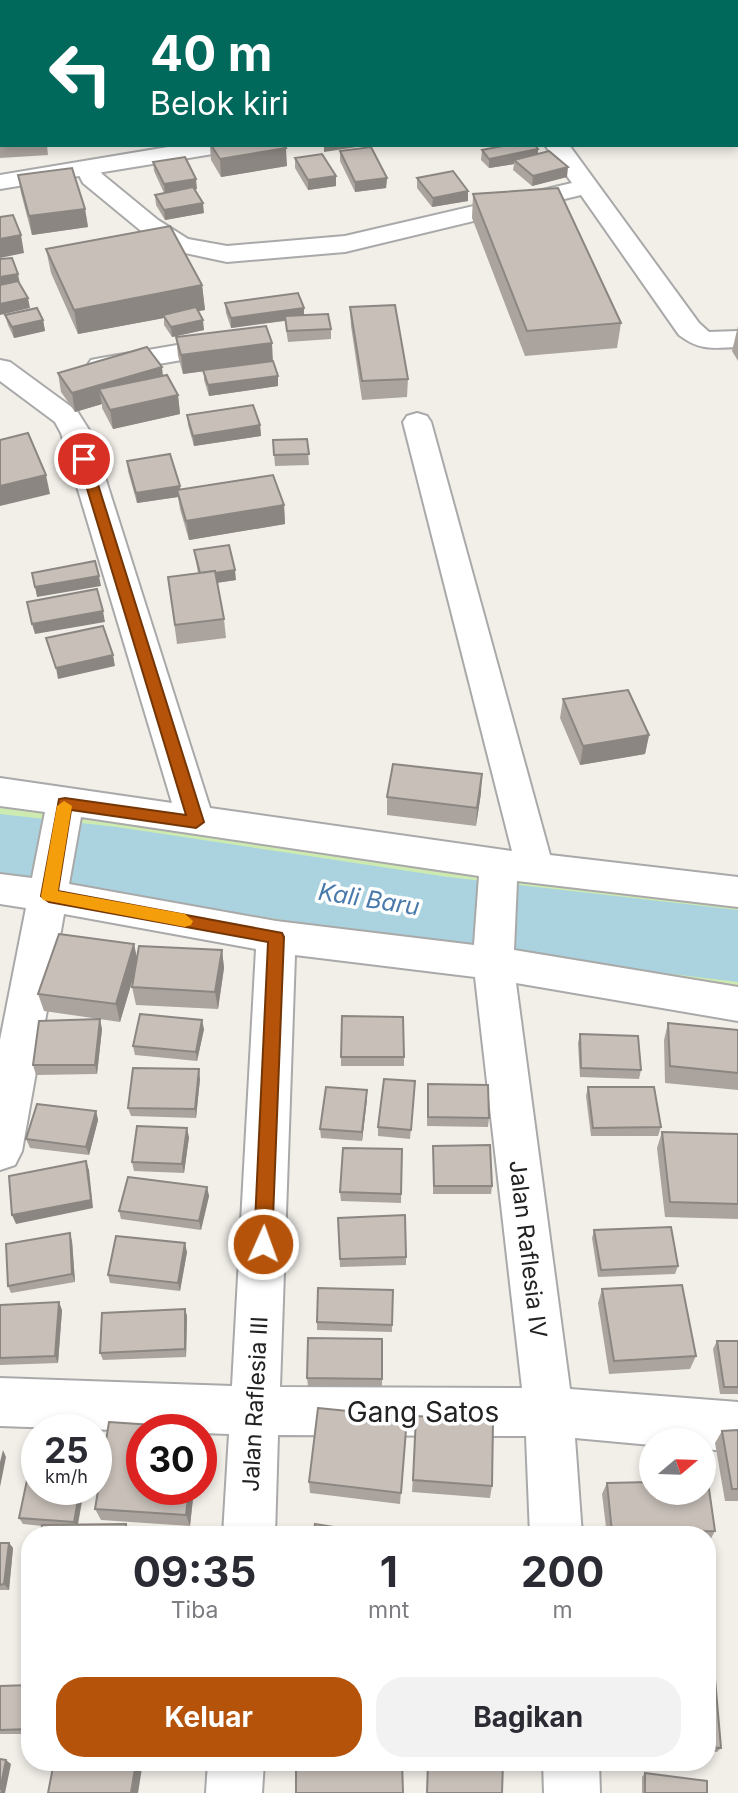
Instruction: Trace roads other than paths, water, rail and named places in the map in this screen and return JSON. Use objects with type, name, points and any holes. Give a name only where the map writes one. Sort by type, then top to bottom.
[{"type":"street","points":[[0,182],[78,160],[205,147]]},
{"type":"street","points":[[559,147],[689,329],[703,340],[738,340]]},
{"type":"street","points":[[78,160],[92,178],[162,234],[180,245],[227,254],[345,244],[589,186]]},
{"type":"street","points":[[6,379],[63,373],[189,351]]},
{"type":"street","points":[[6,379],[67,417],[76,433],[196,822]]},
{"type":"street","name":"Jalan Raflesia IV","points":[[417,422],[511,869],[494,951],[549,1412],[555,1526]]},
{"type":"street","points":[[0,792],[63,814],[196,822],[511,869],[738,892]]},
{"type":"street","points":[[0,1151],[63,814]]},
{"type":"street","points":[[0,889],[51,879],[276,937],[494,951],[738,1004]]},
{"type":"street","name":"Jalan Raflesia III","points":[[250,1526],[276,937]]},
{"type":"street","name":"Gang Satos","points":[[0,1402],[256,1410],[549,1412],[738,1427]]},
{"type":"street","points":[[234,1793],[235,1771]]},
{"type":"street","points":[[571,1771],[572,1793]]},
{"type":"waterway","name":"Kali Baru","points":[[0,847],[117,860],[448,912],[738,946]]}]
